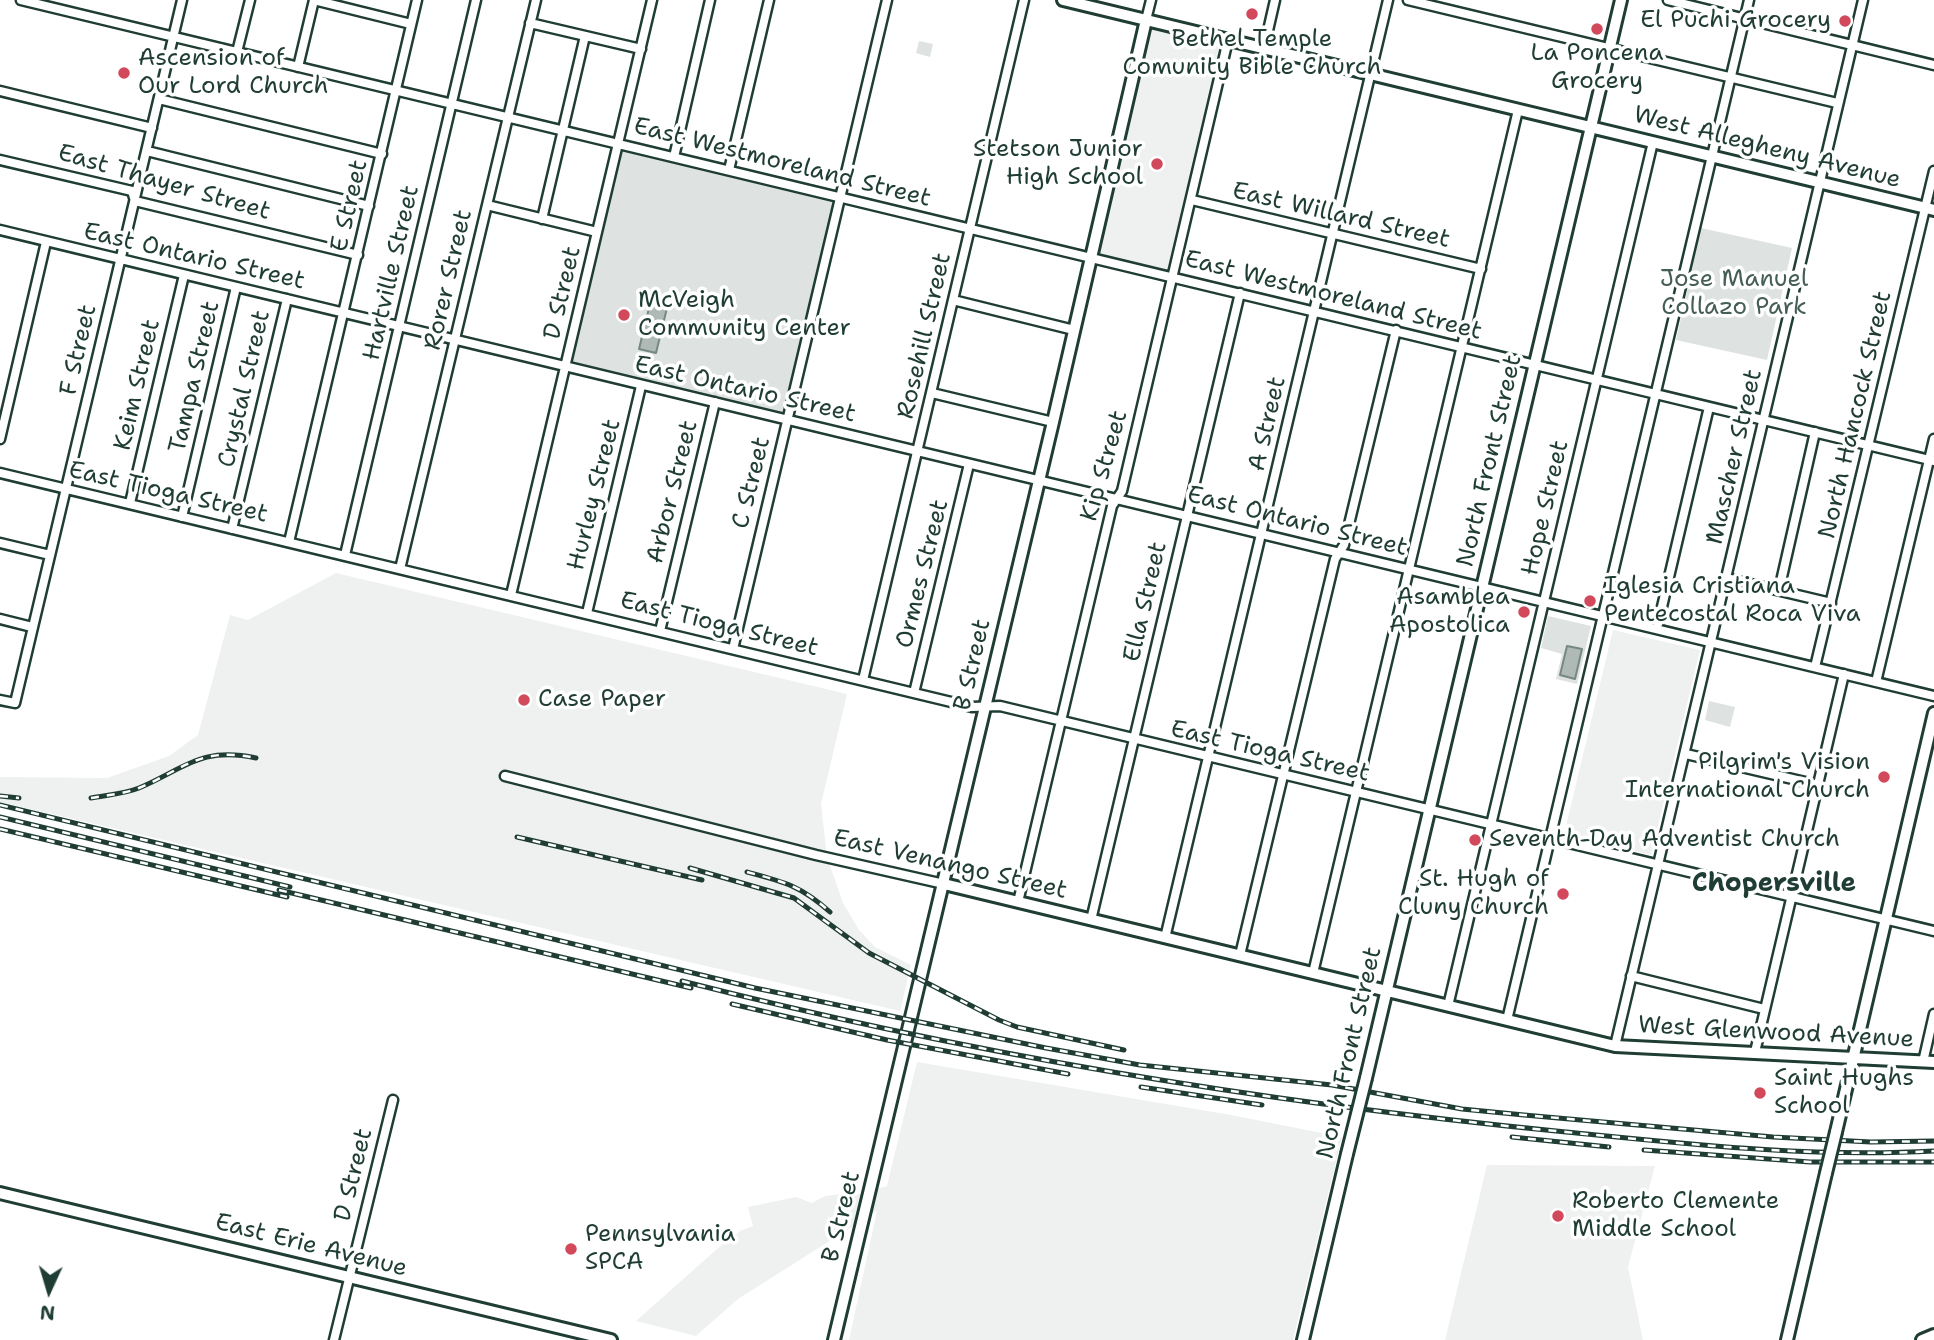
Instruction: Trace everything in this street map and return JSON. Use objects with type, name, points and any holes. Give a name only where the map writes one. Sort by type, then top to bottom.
[{"type":"main road","name":"West Allegheny Avenue","points":[[1063,0],[1930,209]]},
{"type":"main road","name":"North Front Street","points":[[1303,1340],[1621,0]]},
{"type":"main road","name":"B Street","points":[[834,1340],[1146,20]]},
{"type":"main road","points":[[1787,1340],[1934,713]]},
{"type":"main road","name":"East Venango Street","points":[[943,884],[1507,1020]]},
{"type":"main road","name":"West Glenwood Avenue","points":[[1507,1020],[1615,1045],[1928,1062]]},
{"type":"main road","name":"East Erie Avenue","points":[[0,1193],[611,1340]]},
{"type":"main road","points":[[1922,1340],[1934,1335]]},
{"type":"street","name":"East Westmoreland Street","points":[[20,0],[1931,460]]},
{"type":"street","name":"F Street","points":[[0,700],[15,703],[182,0]]},
{"type":"street","points":[[237,52],[250,0]]},
{"type":"street","points":[[298,67],[314,0],[411,24]]},
{"type":"street","name":"E Street","points":[[289,542],[417,0]]},
{"type":"street","name":"Hartville Street","points":[[345,555],[476,0]]},
{"type":"street","name":"Rorer Street","points":[[400,569],[536,0]]},
{"type":"street","name":"D Street","points":[[511,595],[652,0]]},
{"type":"street","points":[[674,157],[710,0]]},
{"type":"street","points":[[729,170],[769,0]]},
{"type":"street","name":"C Street","points":[[733,649],[887,0]]},
{"type":"street","name":"Rosehill Street","points":[[863,680],[1024,0]]},
{"type":"street","name":"B Street","points":[[1146,20],[1151,0]]},
{"type":"street","points":[[1264,48],[1275,0]]},
{"type":"street","name":"A Street","points":[[1165,938],[1388,0]]},
{"type":"street","points":[[1408,0],[1838,103]]},
{"type":"street","points":[[1668,0],[1686,2],[1934,65]]},
{"type":"street","points":[[1507,1020],[1749,0]]},
{"type":"street","name":"Mascher Street","points":[[1615,1045],[1863,0]]},
{"type":"street","points":[[530,23],[641,49]]},
{"type":"street","points":[[542,219],[585,36]]},
{"type":"street","name":"Kip Street","points":[[1018,902],[1112,506],[1122,491],[1228,40]]},
{"type":"street","points":[[0,91],[152,128]]},
{"type":"street","points":[[159,99],[382,154]]},
{"type":"street","points":[[1313,973],[1518,110]]},
{"type":"street","name":"Hope Street","points":[[1448,1006],[1653,142]]},
{"type":"street","points":[[147,151],[369,206]]},
{"type":"street","name":"East Thayer Street","points":[[0,160],[132,191],[135,201],[358,254]]},
{"type":"street","name":"North Hancock Street","points":[[1815,667],[1930,209],[1934,171]]},
{"type":"street","name":"East Willard Street","points":[[1192,200],[1480,269]]},
{"type":"street","points":[[487,205],[597,232]]},
{"type":"street","name":"East Ontario Street","points":[[0,230],[1934,696]]},
{"type":"street","points":[[0,439],[46,242]]},
{"type":"street","name":"Keim Street","points":[[130,503],[184,275]]},
{"type":"street","name":"Tampa Street","points":[[182,517],[236,287]]},
{"type":"street","name":"Ella Street","points":[[1091,920],[1240,293]]},
{"type":"street","name":"Crystal Street","points":[[232,529],[287,299]]},
{"type":"street","points":[[953,300],[1074,330]]},
{"type":"street","points":[[1240,956],[1335,559],[1344,545],[1395,330]]},
{"type":"street","name":"Hurley Street","points":[[587,613],[641,386]]},
{"type":"street","points":[[932,393],[1053,422]]},
{"type":"street","name":"Arbor Street","points":[[660,631],[715,402]]},
{"type":"street","points":[[1657,628],[1709,407]]},
{"type":"street","points":[[1779,590],[1815,432]]},
{"type":"street","points":[[1876,682],[1934,439]]},
{"type":"street","name":"Ormes Street","points":[[914,692],[969,464]]},
{"type":"street","name":"East Tioga Street","points":[[0,472],[972,707],[1000,706],[1934,931]]},
{"type":"street","points":[[0,543],[50,555]]},
{"type":"street","points":[[1726,578],[1831,603]]},
{"type":"street","points":[[0,619],[32,626]]},
{"type":"street","points":[[1755,1052],[1844,674]]},
{"type":"street","points":[[1686,754],[1818,785]]},
{"type":"street","name":"East Venango Street","points":[[505,776],[816,855],[943,884]]},
{"type":"street","points":[[1632,976],[1765,1009]]},
{"type":"street","points":[[1928,1062],[1934,1014]]},
{"type":"street","name":"D Street","points":[[334,1340],[393,1101]]},
{"type":"shaded area","name":"Stetson Junior High School","points":[[1146,20],[1228,40],[1173,277],[1092,257]]},
{"type":"shaded area","points":[[650,304],[667,308],[656,353],[639,349]]},
{"type":"shaded area","name":"Case Paper","points":[[336,573],[847,694],[821,804],[827,857],[843,903],[859,930],[875,947],[911,965],[900,1011],[0,802],[0,777],[107,778],[169,756],[198,735],[230,615],[248,620]]},
{"type":"shaded area","points":[[1613,630],[1700,650],[1651,855],[1564,834]]},
{"type":"shaded area","points":[[1567,646],[1582,649],[1575,679],[1560,675]]},
{"type":"shaded area","points":[[917,1062],[1231,1115],[1342,1137],[1293,1340],[849,1340],[877,1211],[738,1299],[696,1336],[636,1321],[717,1249],[740,1231],[753,1226],[748,1207],[796,1197],[812,1203],[825,1196],[852,1196],[887,1186]]},
{"type":"shaded area","name":"Roberto Clemente Middle School","points":[[1487,1165],[1655,1166],[1628,1267],[1643,1340],[1445,1340]]},
{"type":"green space","points":[[919,41],[933,44],[930,57],[916,53]]},
{"type":"green space","points":[[619,143],[841,197],[788,420],[565,367]]},
{"type":"green space","name":"Jose Manuel Collazo Park","points":[[1701,228],[1792,248],[1767,360],[1676,340]]},
{"type":"green space","points":[[1548,616],[1591,626],[1577,684],[1556,679],[1562,654],[1541,648]]},
{"type":"green space","points":[[1709,701],[1735,707],[1730,727],[1705,720]]},
{"type":"railway","points":[[91,798],[133,790],[207,757],[237,755],[256,758]]},
{"type":"railway","points":[[0,796],[19,798]]},
{"type":"railway","points":[[0,805],[755,988],[1140,1065],[1332,1085],[1462,1109],[1524,1115],[1773,1137],[1871,1142],[1934,1141]]},
{"type":"railway","points":[[0,817],[290,887]]},
{"type":"railway","points":[[0,829],[287,897]]},
{"type":"railway","points":[[517,837],[702,880]]},
{"type":"railway","points":[[690,868],[794,898],[869,953],[999,1020],[1017,1027],[1124,1050]]},
{"type":"railway","points":[[747,872],[792,886],[830,912]]},
{"type":"railway","points":[[279,890],[691,988]]},
{"type":"railway","points":[[682,981],[791,1008],[1010,1054],[1343,1107],[1750,1149],[1842,1153],[1934,1151]]},
{"type":"railway","points":[[732,1004],[887,1040],[1068,1074]]},
{"type":"railway","points":[[1141,1087],[1262,1105]]},
{"type":"railway","points":[[1512,1137],[1609,1147]]},
{"type":"railway","points":[[1644,1150],[1810,1162],[1934,1162]]},
{"type":"place","name":"Bethel Temple Comunity Bible Church","points":[[1252,14]]},
{"type":"place","name":"El Puchi Grocery","points":[[1845,21]]},
{"type":"place","name":"La Poncena Grocery","points":[[1597,29]]},
{"type":"place","name":"Ascension of Our Lord Church","points":[[124,73]]},
{"type":"place","name":"Stetson Junior High School","points":[[1157,164]]},
{"type":"place","name":"McVeigh Community Center","points":[[624,315]]},
{"type":"place","name":"Iglesia Cristiana Pentecostal Roca Viva","points":[[1590,601]]},
{"type":"place","name":"Asamblea Apostolica","points":[[1524,612]]},
{"type":"place","name":"Case Paper","points":[[524,700]]},
{"type":"place","name":"Pilgrim's Vision International Church","points":[[1884,777]]},
{"type":"place","name":"Seventh-Day Adventist Church","points":[[1475,840]]},
{"type":"place","name":"St. Hugh of Cluny Church","points":[[1563,894]]},
{"type":"place","name":"Saint Hughs School","points":[[1760,1093]]},
{"type":"place","name":"Roberto Clemente Middle School","points":[[1558,1216]]},
{"type":"place","name":"Pennsylvania SPCA","points":[[571,1249]]},
{"type":"district","name":"Chopersville","points":[[1774,884]]}]
